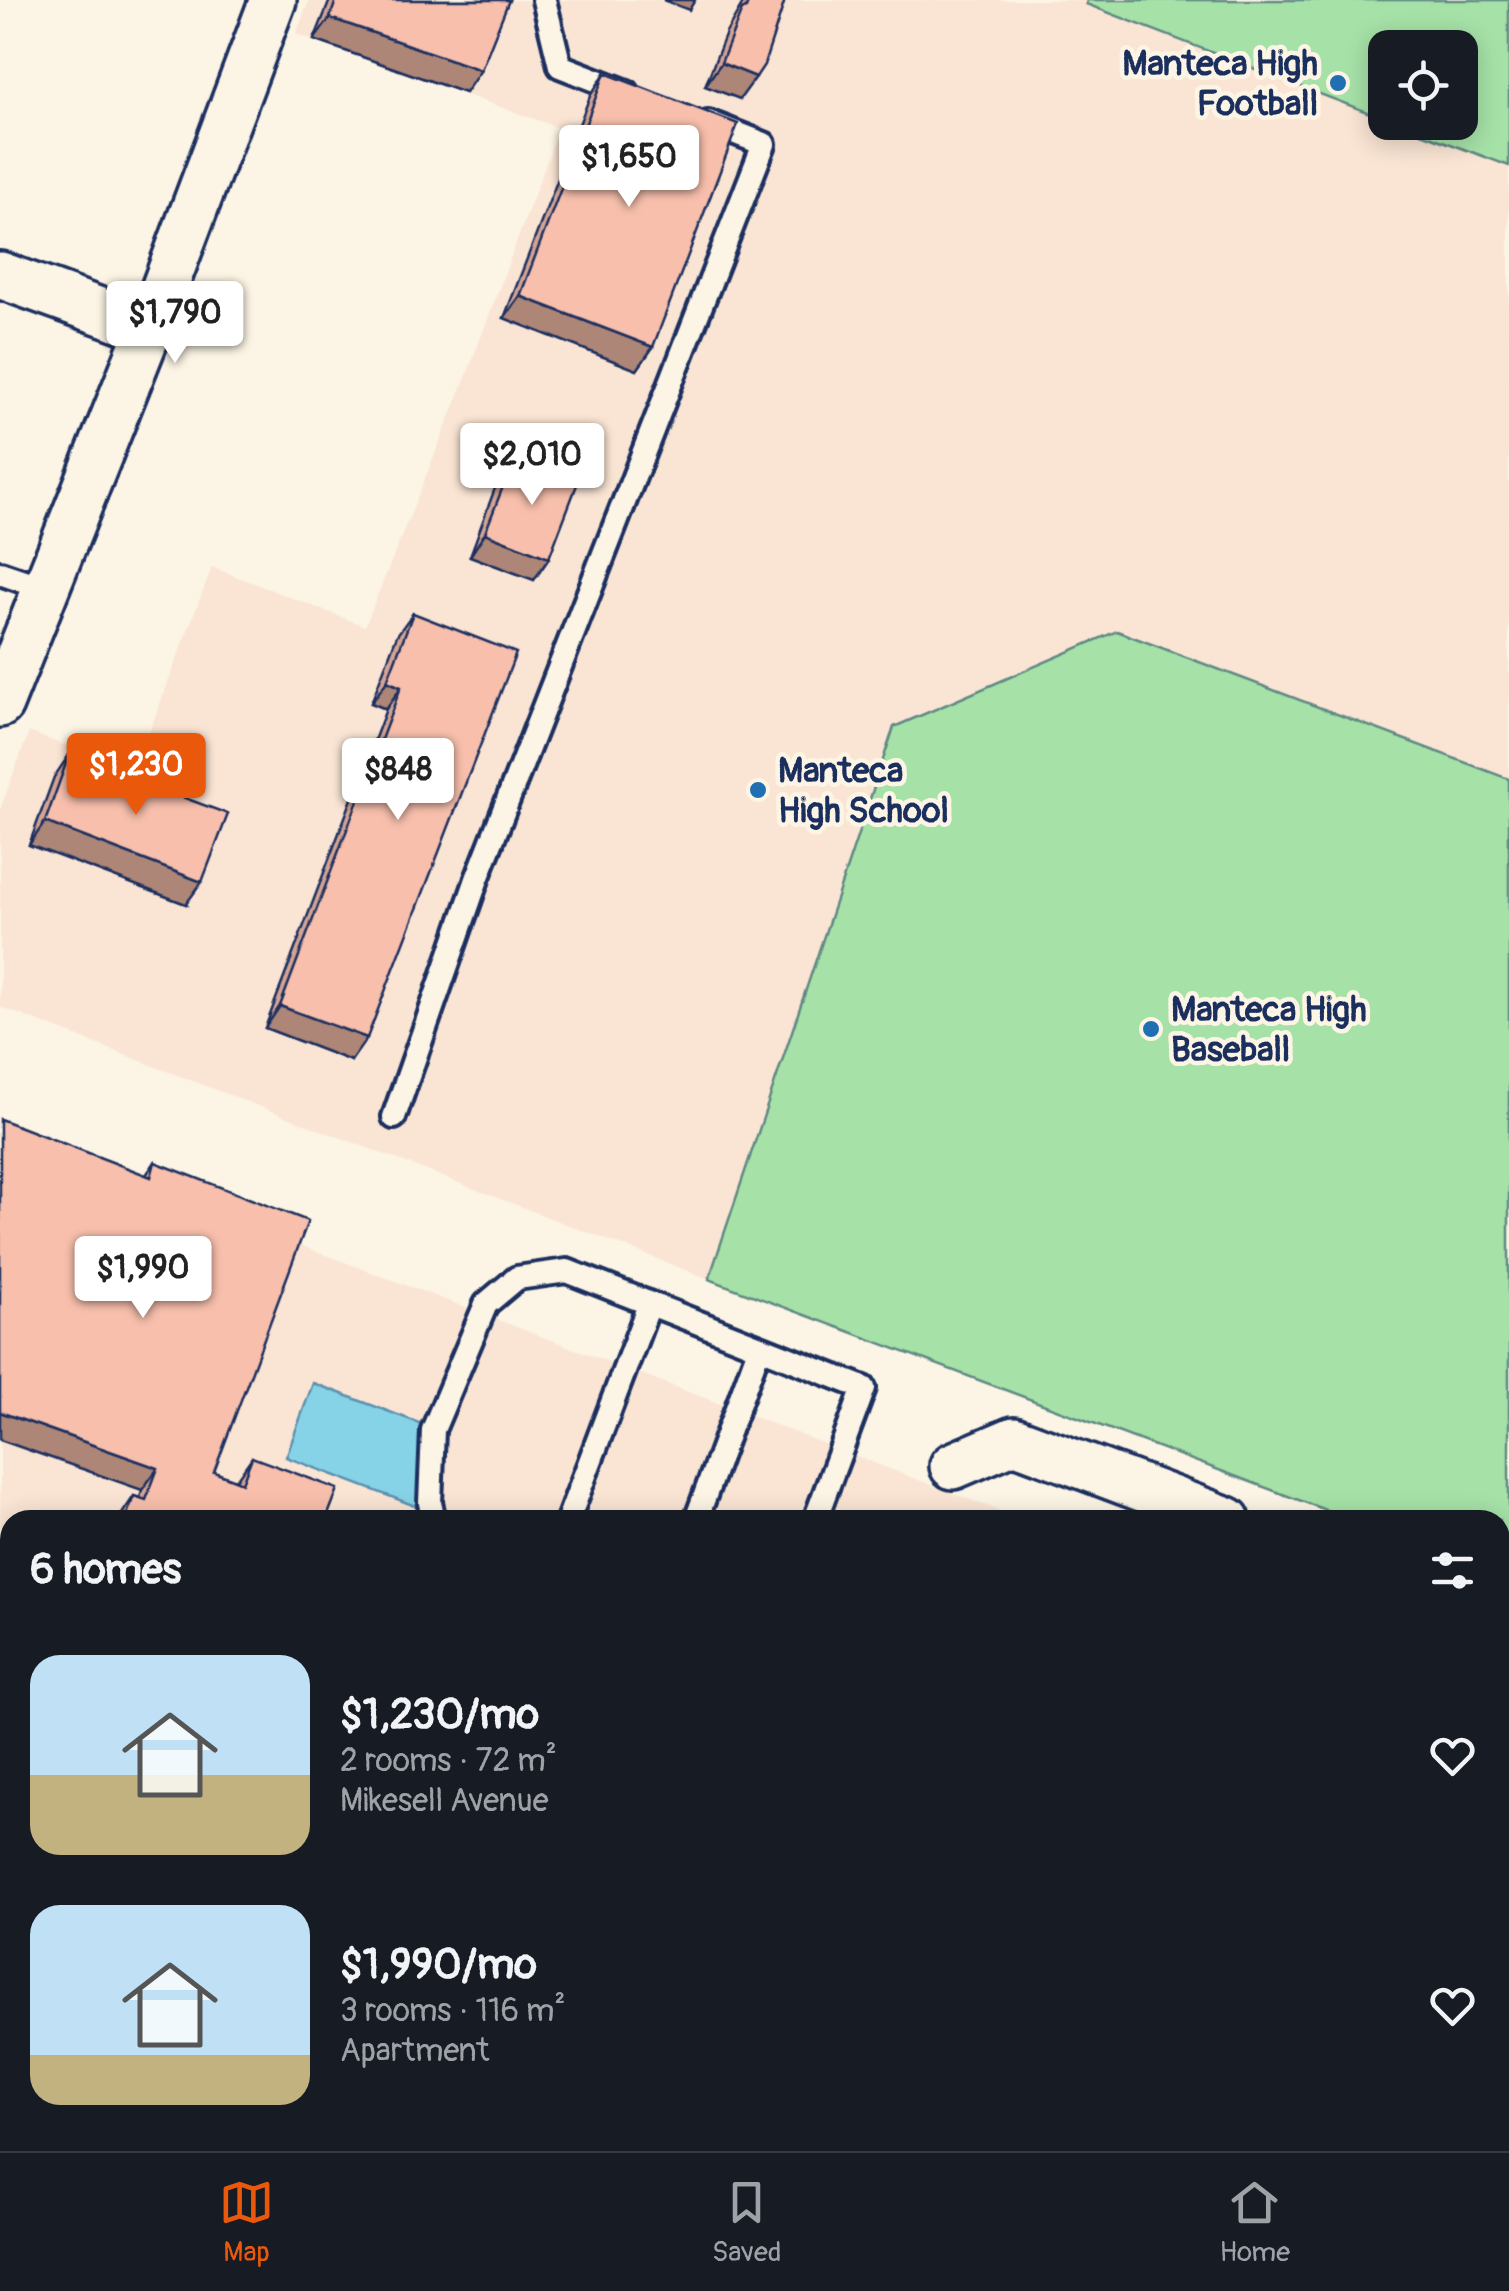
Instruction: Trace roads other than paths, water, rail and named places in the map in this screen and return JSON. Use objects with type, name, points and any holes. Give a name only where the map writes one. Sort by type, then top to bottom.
[{"type":"street","points":[[0,704],[149,329],[273,0]]},
{"type":"street","points":[[0,275],[149,329]]},
{"type":"street","points":[[953,1466],[1014,1440],[1199,1510]]},
{"type":"lane","points":[[544,0],[560,66],[653,101]]},
{"type":"lane","points":[[394,1117],[477,879],[764,144],[690,116]]},
{"type":"lane","points":[[0,573],[44,588]]},
{"type":"lane","points":[[432,1510],[434,1430],[486,1304],[516,1278],[567,1272],[864,1388],[818,1510]]},
{"type":"lane","points":[[572,1510],[648,1305]]},
{"type":"lane","points":[[700,1510],[759,1348]]},
{"type":"water","points":[[313,1383],[443,1432],[415,1506],[286,1457]]},
{"type":"place","name":"Manteca High Football","points":[[1338,83]]},
{"type":"place","name":"Manteca High School","points":[[758,790]]},
{"type":"place","name":"Manteca High Baseball","points":[[1151,1029]]}]
